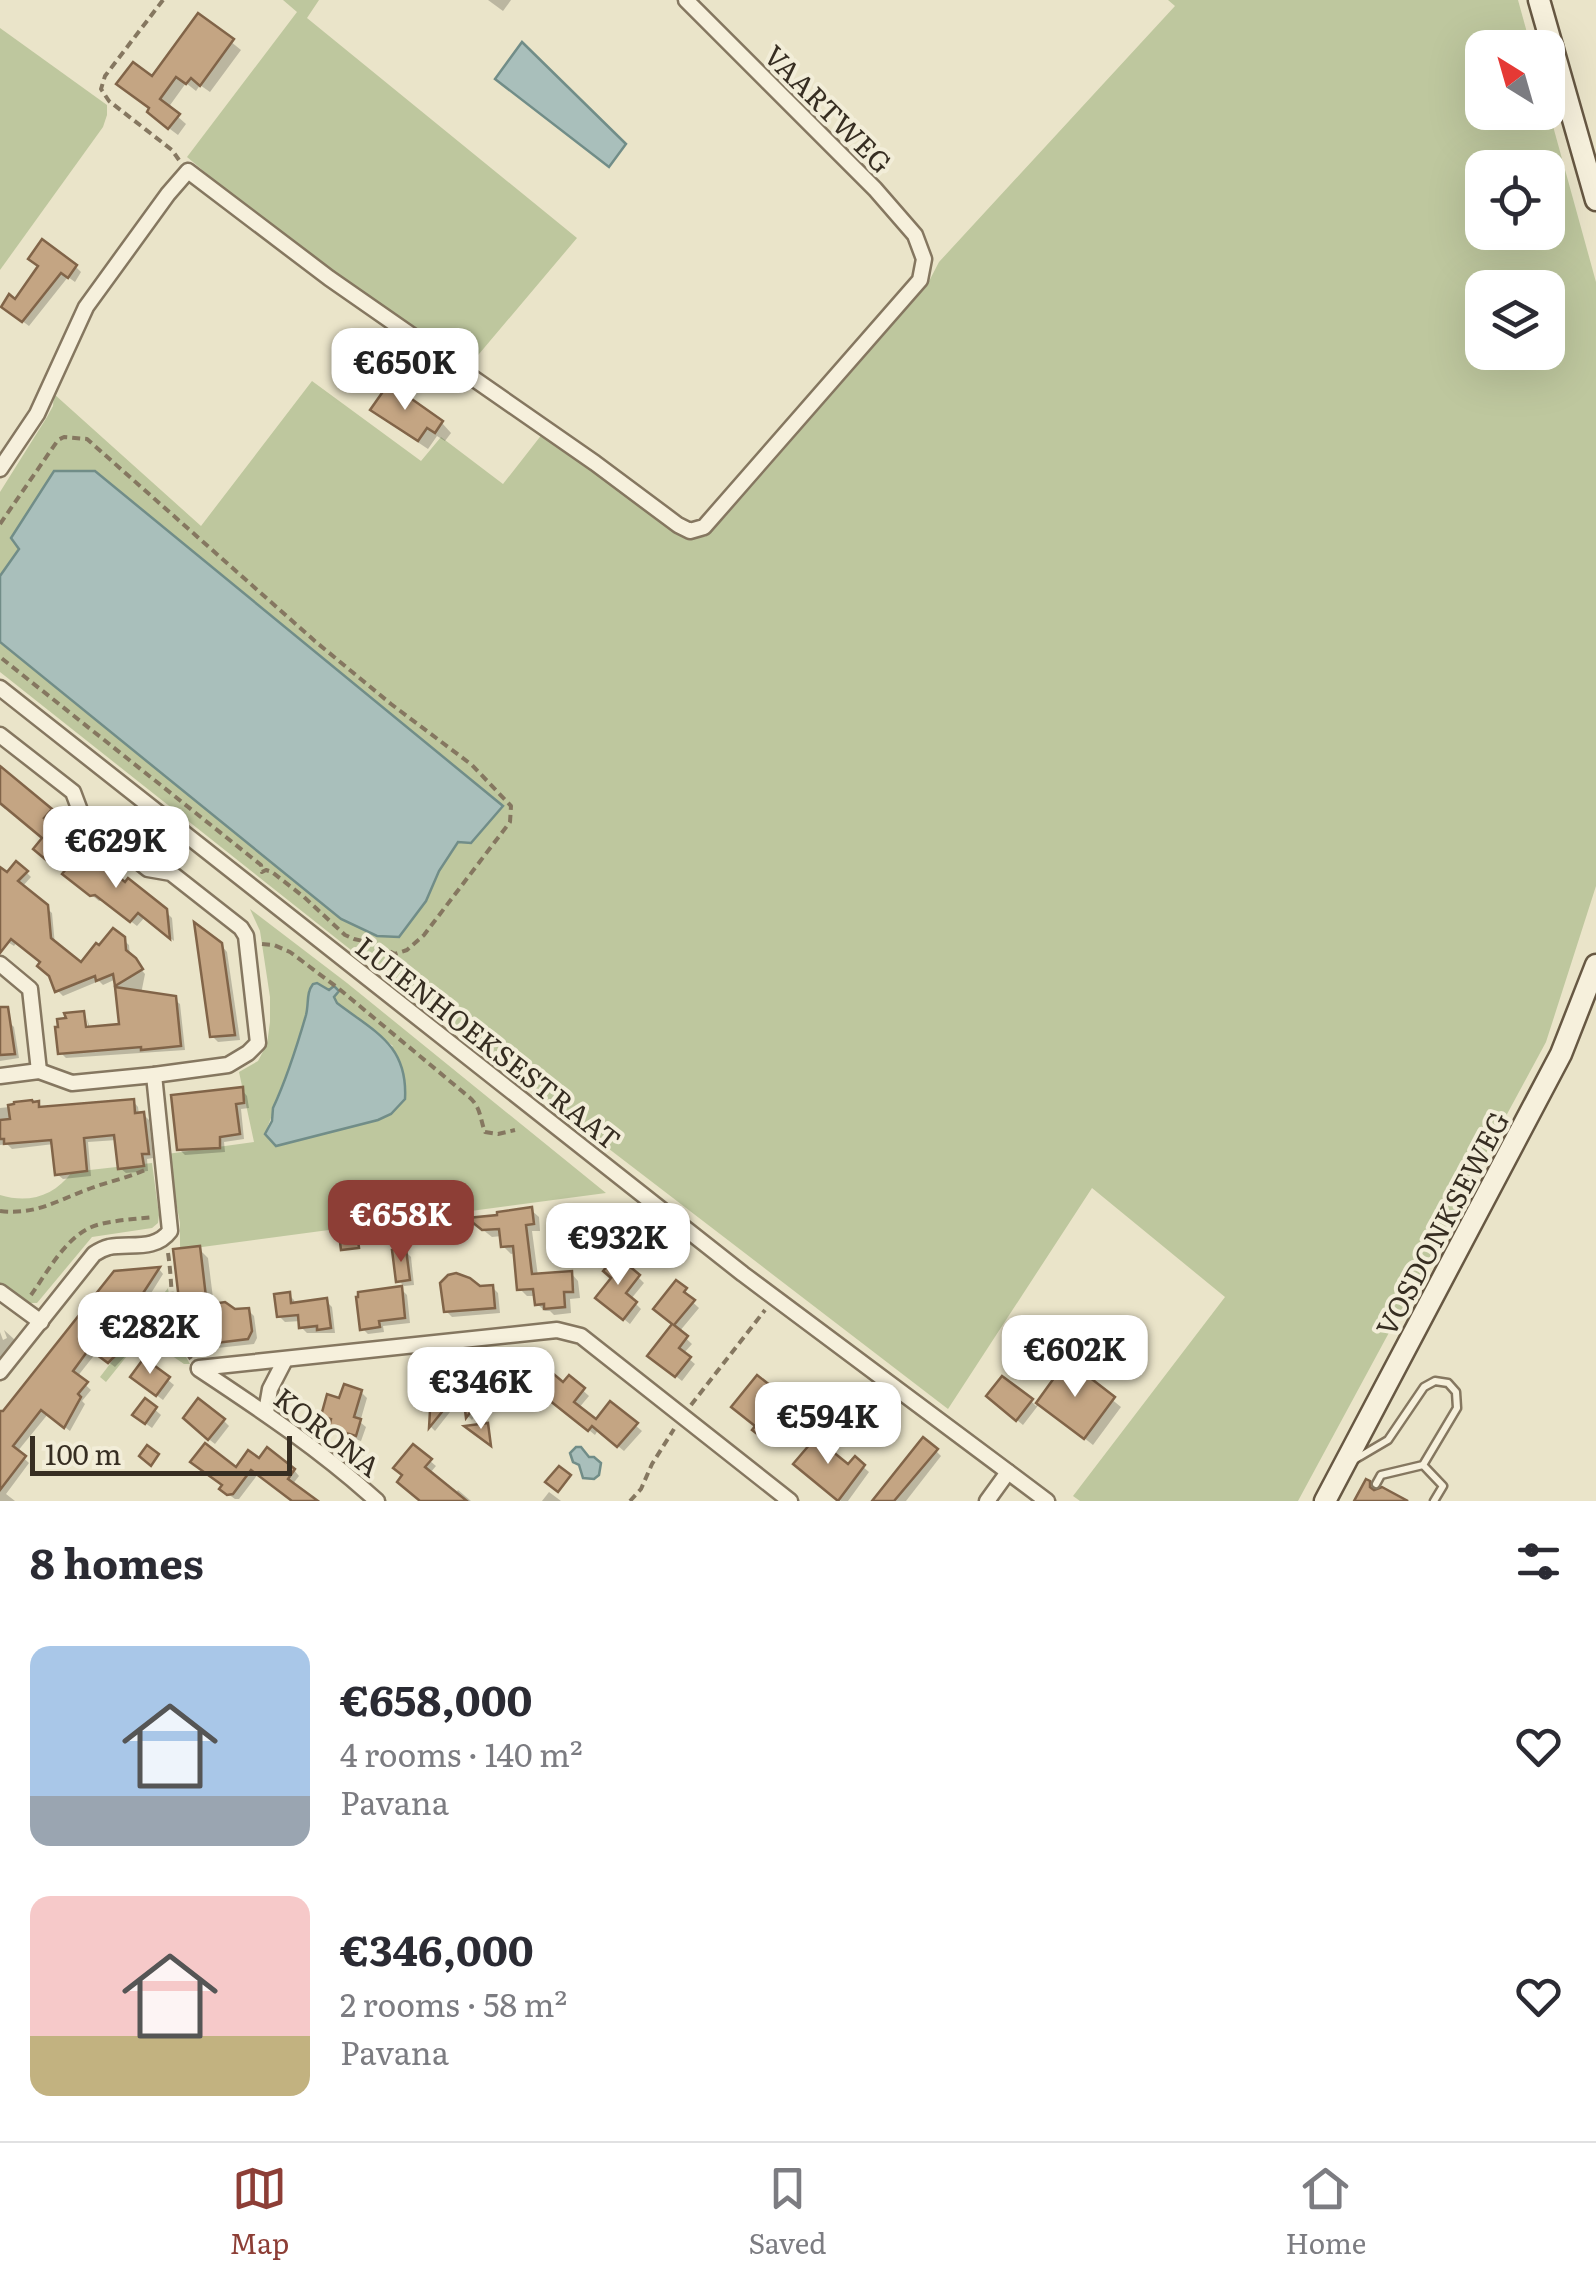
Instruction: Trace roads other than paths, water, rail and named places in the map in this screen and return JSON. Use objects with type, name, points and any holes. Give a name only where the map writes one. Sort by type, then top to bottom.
[{"type":"main road","points":[[1539,0],[1596,200]]},
{"type":"main road","name":"VOSDONKSEWEG","points":[[1325,1501],[1562,1054],[1596,966]]},
{"type":"street","name":"VAARTWEG","points":[[0,469],[38,414],[86,307],[188,171],[329,278],[678,525],[690,531],[704,527],[920,280],[924,259],[915,236],[875,189],[686,0]]},
{"type":"street","name":"LUIENHOEKSESTRAAT","points":[[0,688],[676,1222],[1047,1501]]},
{"type":"street","points":[[0,734],[74,792],[82,816],[148,869],[171,873],[242,928],[258,1042],[248,1054],[228,1065],[154,1075],[72,1083],[39,1071],[0,1076]]},
{"type":"street","points":[[0,964],[30,988],[39,1071]]},
{"type":"street","points":[[0,1372],[94,1254],[107,1248],[148,1245],[170,1231],[154,1075]]},
{"type":"street","points":[[0,1292],[41,1322]]},
{"type":"street","points":[[266,1412],[270,1389],[286,1360],[557,1330],[581,1336],[790,1501]]},
{"type":"street","name":"KORONA","points":[[286,1360],[199,1368],[266,1412],[377,1501]]},
{"type":"street","points":[[987,1501],[1008,1472]]},
{"type":"lane","points":[[1344,1466],[1388,1440],[1424,1387],[1435,1381],[1448,1384],[1456,1392],[1458,1408],[1422,1465],[1381,1475],[1376,1484]]},
{"type":"lane","points":[[1422,1465],[1443,1486],[1434,1501]]},
{"type":"water","points":[[522,42],[626,144],[609,167],[495,79]]},
{"type":"water","points":[[54,471],[95,471],[503,806],[471,843],[458,842],[426,901],[399,937],[377,936],[341,919],[0,642],[0,576],[19,549],[11,538]]},
{"type":"water","points":[[317,983],[329,990],[334,986],[339,991],[334,997],[337,1003],[376,1032],[395,1053],[401,1065],[405,1099],[391,1114],[378,1120],[276,1146],[265,1134],[299,1038],[309,991]]},
{"type":"water","points":[[576,1447],[601,1463],[594,1479],[583,1478],[579,1465],[573,1462],[570,1453]]}]
